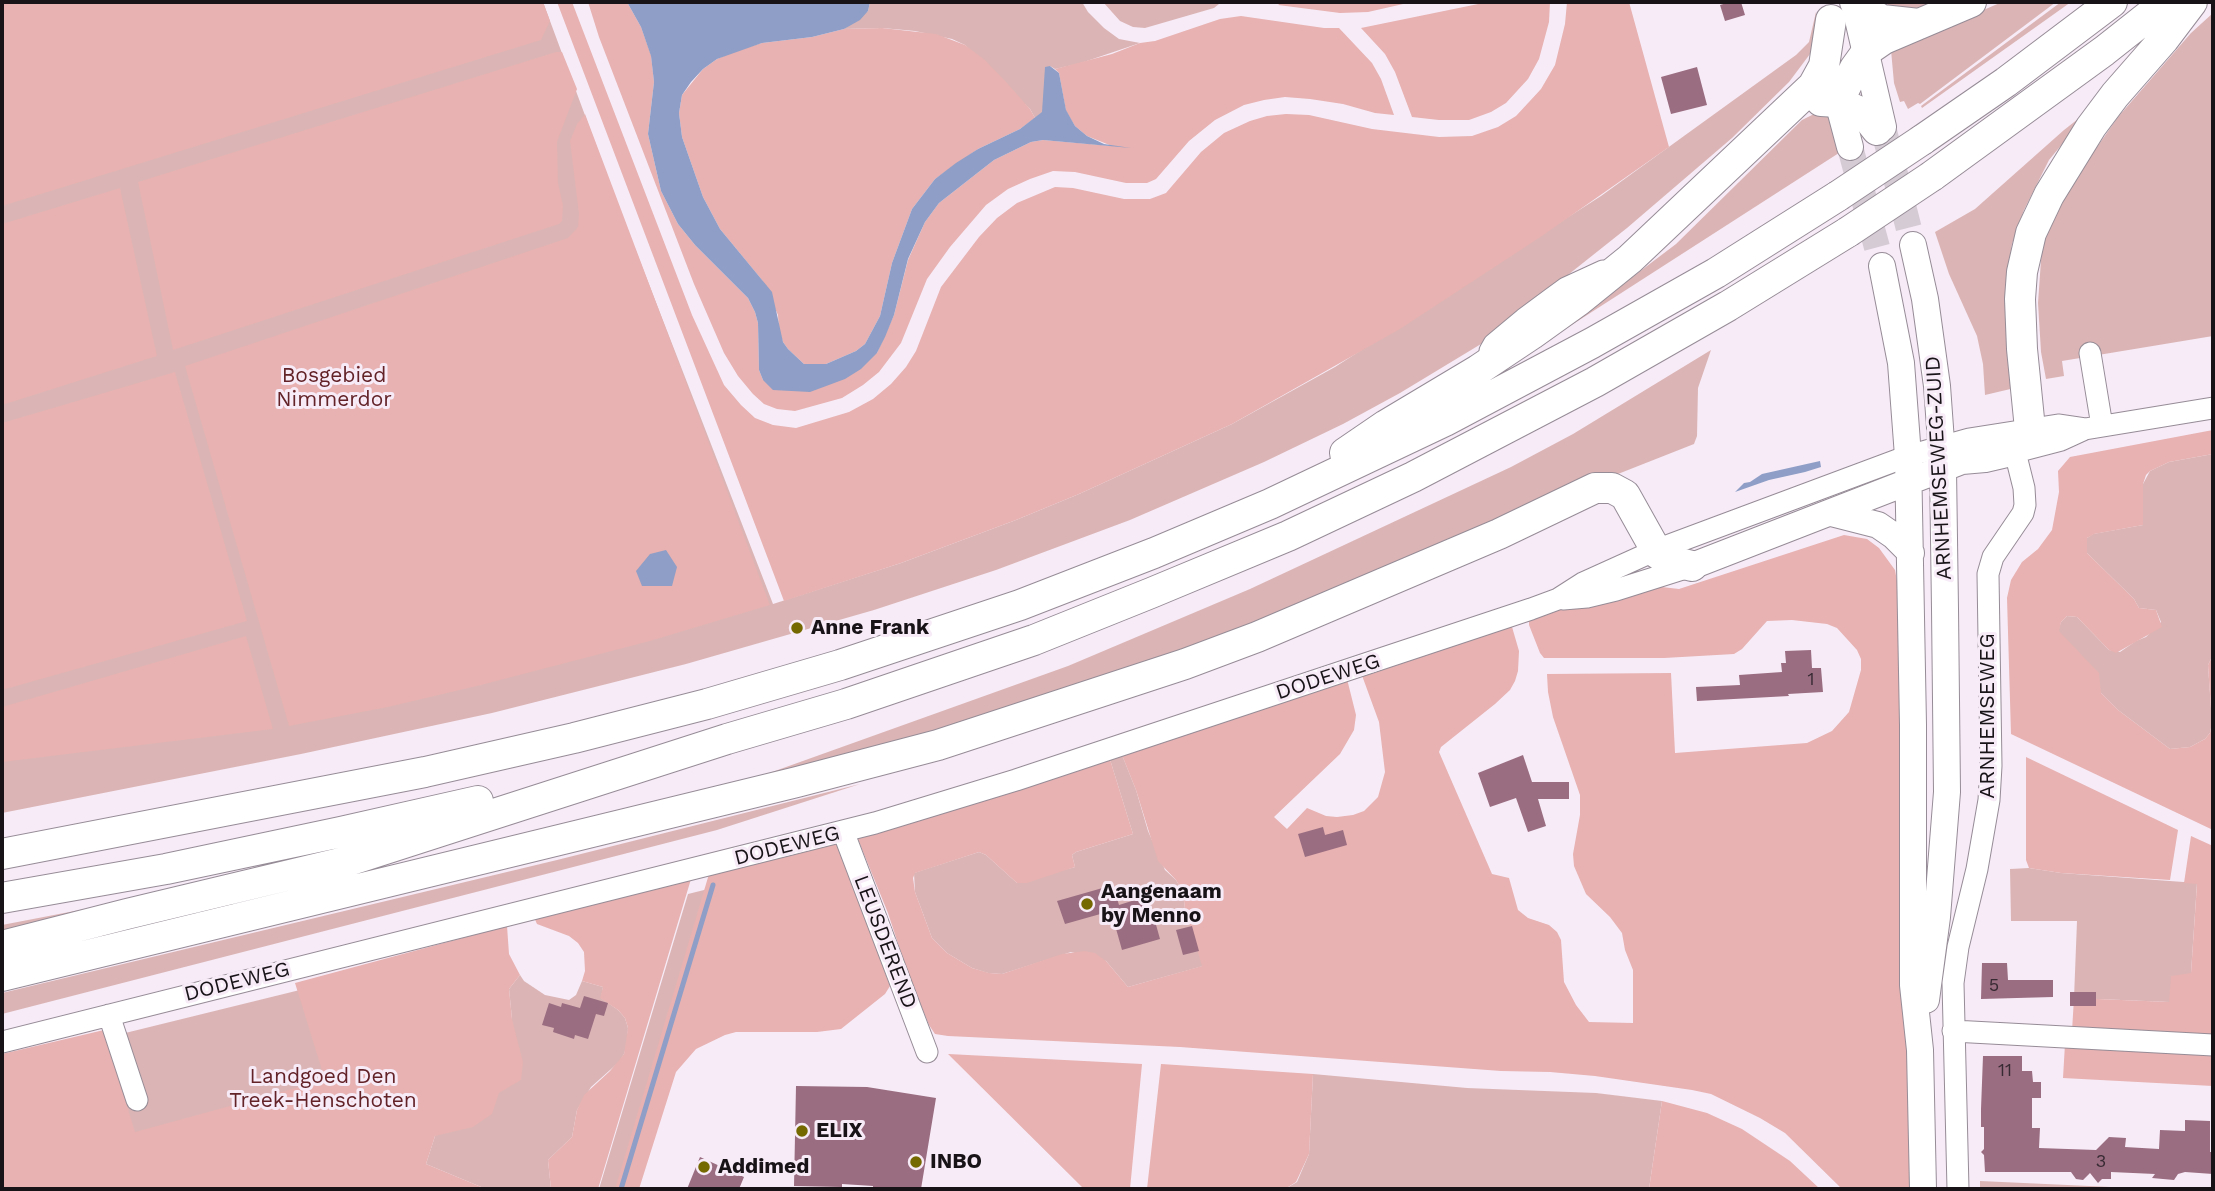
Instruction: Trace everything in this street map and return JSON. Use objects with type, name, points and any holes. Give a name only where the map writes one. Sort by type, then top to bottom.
[{"type":"highway","points":[[1838,102],[1854,68],[1865,54],[1884,39],[1971,2]]},
{"type":"highway","points":[[2,854],[425,772],[574,738],[707,704],[852,661],[1087,580],[1270,504],[1445,421],[1592,344],[1716,273],[1838,196],[2006,82],[2112,2]]},
{"type":"highway","points":[[2,898],[166,869],[614,769],[846,704],[1034,640],[1152,593],[1288,536],[1413,477],[1595,382],[1728,306],[1932,176],[2104,51],[2166,2]]},
{"type":"highway","points":[[2014,439],[2022,349],[2022,272],[2031,233],[2049,195],[2091,127],[2192,2]]},
{"type":"highway","points":[[1270,504],[1386,425],[1478,370],[1559,315],[1630,259],[1813,86],[1824,66],[1845,8],[1867,11],[1882,20],[1920,24]]},
{"type":"highway","points":[[1800,99],[1838,102],[1866,116],[1880,128]]},
{"type":"highway","points":[[2,976],[938,745],[1185,664],[1257,637],[1499,534],[1595,488],[1612,488],[1625,495],[1662,557],[1692,566]]},
{"type":"highway","points":[[2,946],[348,861],[726,739]]},
{"type":"main road","points":[[1845,8],[1865,54],[1880,128]]},
{"type":"main road","points":[[1845,8],[1838,102],[1850,147]]},
{"type":"main road","name":"ARNHEMSEWEG-ZUID","points":[[1913,245],[1931,332],[1937,386],[1942,457],[1945,609]]},
{"type":"main road","name":"ARNHEMSEWEG-ZUID","points":[[1882,266],[1901,363],[1908,456],[1911,565]]},
{"type":"main road","name":"DODEWEG","points":[[1692,566],[1909,482],[1942,457],[1962,461],[1985,459],[2014,439]]},
{"type":"main road","points":[[1830,513],[1878,525],[1894,536],[1911,565]]},
{"type":"main road","name":"ARNHEMSEWEG","points":[[1911,565],[1913,985],[1920,1050],[1923,1189]]},
{"type":"main road","name":"ARNHEMSEWEG","points":[[1920,1050],[1937,917],[1947,803],[1945,609]]},
{"type":"street","points":[[2091,356],[2098,398],[2094,427]]},
{"type":"street","points":[[2014,439],[2058,425],[2094,427],[2213,408]]},
{"type":"street","name":"ARNHEMSEWEG","points":[[1958,1189],[1953,983],[1958,947],[1977,869],[1992,766],[1988,574],[1993,557],[2023,513],[2025,505],[2014,439]]},
{"type":"street","name":"DODEWEG","points":[[1558,600],[1583,583],[1656,550],[1908,456],[1942,457]]},
{"type":"street","name":"DODEWEG","points":[[2,1042],[843,831],[1041,772],[1558,600],[1616,590],[1692,566]]},
{"type":"street","name":"LEUSDEREND","points":[[843,831],[927,1052]]},
{"type":"street","points":[[109,1015],[137,1100]]},
{"type":"street","points":[[1954,1031],[2213,1045]]},
{"type":"green space","name":"Bosgebied Nimmerdor","points":[[2,2],[543,2],[619,207],[773,604],[901,563],[1016,520],[1232,424],[1335,367],[1601,196],[1796,55],[1809,42],[1816,12],[1816,40],[1813,50],[1789,82],[1732,138],[1627,228],[1481,344],[1343,424],[1264,462],[1130,520],[996,570],[874,610],[686,664],[492,713],[2,813]]},
{"type":"green space","points":[[2,2],[543,2],[550,21],[541,40],[2,206]]},
{"type":"green space","points":[[557,2],[572,2],[692,315],[724,385],[755,418],[773,425],[796,428],[849,412],[873,399],[891,384],[916,351],[941,287],[979,237],[997,218],[1017,203],[1055,187],[1124,199],[1150,199],[1166,193],[1201,152],[1224,133],[1267,116],[1309,115],[1372,129],[1439,137],[1472,136],[1498,127],[1516,116],[1541,89],[1555,65],[1565,24],[1567,2],[1629,2],[1669,147],[1542,236],[1400,329],[1232,424],[1016,520],[901,563],[784,601]]},
{"type":"green space","points":[[588,2],[627,2],[641,27],[651,55],[654,82],[648,134],[661,191],[678,224],[695,245],[748,298],[758,323],[759,370],[763,380],[877,353],[894,315],[908,260],[925,222],[939,203],[994,160],[1031,142],[1043,140],[1112,146],[1087,136],[1075,126],[1066,111],[1059,73],[1055,69],[1112,54],[1140,43],[1155,41],[1220,19],[1241,16],[1339,28],[1372,63],[1394,115],[1310,99],[1285,97],[1264,100],[1244,105],[1215,120],[1189,141],[1156,179],[1147,183],[1126,183],[1075,172],[1053,171],[1008,189],[986,205],[927,279],[901,343],[879,372],[842,398],[795,411],[777,409],[764,404],[753,394],[724,353],[694,284]]},
{"type":"green space","points":[[870,2],[1082,2],[1104,28],[1119,39],[1140,43],[1081,63],[1055,69],[1050,66],[1043,112],[1035,118],[1030,109],[965,45],[952,39],[915,31],[844,29],[868,11]]},
{"type":"green space","points":[[1103,2],[1233,2],[1145,28],[1133,27],[1120,21]]},
{"type":"green space","points":[[1282,2],[1412,2],[1368,12],[1340,13],[1278,5]]},
{"type":"green space","points":[[1488,2],[1550,2],[1549,22],[1539,59],[1528,79],[1506,103],[1469,120],[1412,117],[1395,72],[1385,54],[1361,28]]},
{"type":"green space","points":[[1887,2],[1943,2],[1906,16],[1889,13]]},
{"type":"green space","points":[[2002,2],[2056,2],[1920,104],[1908,109],[1904,101],[1900,102],[1894,83],[1891,50]]},
{"type":"green space","points":[[2061,2],[2071,2],[1915,113],[1921,106]]},
{"type":"green space","points":[[2213,13],[2213,336],[2062,361],[2064,376],[2046,379],[2041,352],[2038,303],[2042,246],[2049,225],[2072,183],[2118,117],[2191,33]]},
{"type":"green space","points":[[882,28],[936,34],[965,45],[985,60],[1035,118],[1020,129],[978,149],[935,179],[912,209],[892,263],[880,316],[865,344],[856,351],[826,364],[804,364],[783,342],[778,315],[762,280],[720,229],[703,197],[682,137],[679,113],[682,95],[703,69],[735,51],[762,43],[812,37],[844,29]]},
{"type":"green space","points":[[562,52],[577,89],[557,142],[558,183],[563,205],[562,221],[559,224],[173,350],[138,182]]},
{"type":"green space","points":[[2092,108],[2049,160],[2024,210],[2012,244],[2009,263],[2019,387],[1985,395],[1983,364],[1977,336],[1949,274],[1935,232],[1975,209]]},
{"type":"green space","points":[[1827,112],[1842,151],[1556,335],[1676,244],[1802,120]]},
{"type":"green space","points":[[585,114],[770,605],[650,641],[481,685],[289,726],[185,366],[568,238],[578,227],[579,214],[570,141],[577,124]]},
{"type":"green space","points":[[120,188],[157,356],[2,405],[2,224]]},
{"type":"green space","points":[[1711,350],[1698,388],[1697,436],[1694,444],[1590,485],[1355,592],[971,722],[747,781],[1068,666],[1250,589],[1511,467],[1573,434]]},
{"type":"green space","points":[[175,372],[247,621],[2,690],[2,423]]},
{"type":"green space","points":[[2213,430],[2213,454],[2169,462],[2146,475],[2143,484],[2143,525],[2094,534],[2087,538],[2087,553],[2134,599],[2139,608],[2156,610],[2162,627],[2116,653],[2109,650],[2077,617],[2067,616],[2061,622],[2059,631],[2099,673],[2101,693],[2118,710],[2170,749],[2190,747],[2210,733],[2212,723],[2208,665],[2213,655],[2213,830],[2011,734],[2007,598],[2011,580],[2022,562],[2038,549],[2052,530],[2059,492],[2058,471],[2070,457]]},
{"type":"green space","points":[[2213,454],[2213,655],[2208,665],[2212,723],[2210,733],[2205,739],[2190,747],[2170,749],[2118,710],[2101,693],[2058,631],[2067,616],[2077,617],[2109,650],[2120,652],[2146,637],[2161,622],[2156,610],[2139,608],[2134,599],[2087,553],[2087,538],[2093,534],[2143,525],[2143,484],[2150,471],[2169,462]]},
{"type":"green space","points":[[1844,535],[1867,539],[1879,548],[1895,570],[1899,592],[1915,1189],[1842,1189],[1785,1133],[1711,1094],[1692,1090],[1550,1072],[1501,1071],[1180,1047],[948,1036],[935,1034],[929,1025],[855,832],[1108,753],[1133,834],[1076,852],[1072,855],[1075,867],[1027,883],[1017,883],[986,855],[979,852],[915,873],[915,892],[932,938],[947,953],[972,968],[989,973],[1002,974],[1062,954],[1085,951],[1095,953],[1106,961],[1128,987],[1202,966],[1185,909],[1183,892],[1158,861],[1136,790],[1120,750],[1346,675],[1356,715],[1354,730],[1340,754],[1274,817],[1287,829],[1307,808],[1326,816],[1353,815],[1364,811],[1378,797],[1385,772],[1379,722],[1360,670],[1510,620],[1519,651],[1515,681],[1510,690],[1441,747],[1439,752],[1492,874],[1509,878],[1518,910],[1528,918],[1549,925],[1557,932],[1561,940],[1564,982],[1576,1005],[1589,1022],[1633,1023],[1633,970],[1622,933],[1586,894],[1574,866],[1580,795],[1553,717],[1547,674],[1671,673],[1675,753],[1807,743],[1832,731],[1849,712],[1861,670],[1861,659],[1857,650],[1837,628],[1827,624],[1792,620],[1767,621],[1742,649],[1734,654],[1664,658],[1544,658],[1529,625],[1529,614],[1653,586],[1679,589]]},
{"type":"green space","points":[[246,636],[273,729],[2,762],[2,707]]},
{"type":"green space","points":[[1120,750],[1148,831],[1165,870],[1176,880],[1183,892],[1185,909],[1203,966],[1128,987],[1106,961],[1071,952],[1002,974],[972,968],[947,953],[932,938],[915,892],[914,873],[979,852],[986,855],[1017,883],[1075,867],[1072,855],[1076,852],[1133,834],[1108,753]]},
{"type":"green space","points":[[2026,757],[2178,830],[2170,880],[2061,873],[2029,868],[2026,860]]},
{"type":"green space","points":[[860,784],[717,830],[2,1014],[2,993],[557,860]]},
{"type":"green space","points":[[2191,836],[2213,846],[2213,1040],[2072,1031],[2074,998],[2169,1002],[2171,976],[2191,973],[2197,884],[2184,883]]},
{"type":"green space","points":[[836,838],[890,986],[885,994],[841,1029],[817,1032],[736,1032],[696,1049],[676,1072],[639,1189],[615,1189],[709,874]]},
{"type":"green space","points":[[2029,868],[2061,873],[2197,883],[2191,973],[2169,1002],[2074,998],[2077,921],[2011,921],[2010,869]]},
{"type":"green space","points":[[691,879],[598,1189],[551,1189],[548,1160],[572,1137],[577,1110],[584,1095],[624,1054],[628,1028],[625,1018],[618,1010],[600,998],[603,987],[582,981],[585,971],[584,952],[578,943],[569,936],[537,924],[533,915]]},
{"type":"green space","points":[[225,882],[2,935],[2,925]]},
{"type":"green space","points":[[712,888],[627,1189],[599,1189],[688,894]]},
{"type":"green space","name":"Landgoed Den Treek-Henschoten","points":[[507,926],[509,954],[520,975],[509,989],[512,1019],[523,1062],[521,1080],[499,1093],[492,1114],[473,1127],[435,1136],[426,1164],[486,1189],[2,1189],[2,1054],[104,1030],[135,1132],[325,1080],[295,983]]},
{"type":"green space","name":"Landgoed Den Treek-Henschoten","points":[[442,955],[415,1189],[2,1189],[44,1053]]},
{"type":"green space","points":[[520,975],[524,981],[545,995],[569,1000],[576,995],[582,981],[603,987],[601,998],[625,1018],[628,1028],[627,1044],[619,1062],[591,1087],[577,1110],[572,1137],[548,1160],[551,1189],[486,1189],[426,1164],[435,1136],[512,1019],[509,989]]},
{"type":"green space","points":[[2065,1044],[2213,1054],[2213,1086],[2063,1078]]},
{"type":"green space","points":[[948,1054],[1142,1064],[1130,1189],[1084,1189]]},
{"type":"green space","points":[[1161,1064],[1313,1074],[1309,1154],[1296,1182],[1285,1189],[1147,1189]]},
{"type":"green space","points":[[1313,1074],[1467,1088],[1596,1093],[1662,1101],[1649,1189],[1285,1189],[1297,1182],[1309,1154]]},
{"type":"green space","points":[[1662,1101],[1707,1113],[1742,1129],[1790,1161],[1820,1189],[1649,1189]]},
{"type":"green space","points":[[1980,1181],[2133,1188],[2137,1189],[1980,1189]]},
{"type":"water","points":[[627,2],[870,2],[868,11],[860,20],[844,29],[812,37],[762,43],[717,59],[703,69],[682,95],[679,113],[682,137],[703,197],[720,229],[772,292],[783,342],[804,364],[826,364],[856,351],[865,344],[880,316],[892,263],[912,209],[935,179],[956,163],[1020,129],[1042,112],[1045,67],[1050,66],[1059,73],[1066,110],[1075,126],[1087,136],[1104,144],[1131,148],[1043,140],[1031,142],[994,160],[939,203],[925,222],[908,259],[894,315],[877,353],[861,369],[845,379],[810,392],[773,390],[763,380],[759,370],[758,323],[748,298],[695,245],[678,224],[661,191],[648,134],[654,82],[651,56],[641,27]]},
{"type":"water","points":[[1820,461],[1821,467],[1735,492],[1744,483],[1762,474]]},
{"type":"water","points":[[666,550],[677,567],[672,586],[642,586],[636,571],[650,554]]},
{"type":"building","points":[[1741,2],[1745,15],[1725,21],[1720,5]]},
{"type":"building","points":[[1697,67],[1707,105],[1671,114],[1661,77]]},
{"type":"building","points":[[1811,650],[1812,668],[1821,668],[1823,692],[1697,701],[1696,687],[1740,685],[1739,675],[1782,672],[1781,663],[1786,663],[1785,651]]},
{"type":"building","points":[[1523,755],[1532,782],[1569,782],[1569,799],[1538,799],[1546,826],[1528,832],[1516,798],[1490,807],[1478,773]]},
{"type":"building","points":[[1323,827],[1325,835],[1343,830],[1347,845],[1305,857],[1298,834]]},
{"type":"building","points":[[1113,885],[1119,905],[1148,896],[1160,939],[1122,950],[1111,911],[1065,924],[1057,901]]},
{"type":"building","points":[[1192,926],[1199,951],[1183,955],[1176,930]]},
{"type":"building","points":[[1982,963],[2007,963],[2008,980],[2053,980],[2053,997],[1981,999]]},
{"type":"building","points":[[2070,992],[2096,992],[2096,1006],[2070,1006]]},
{"type":"building","points":[[584,996],[608,1003],[604,1016],[596,1014],[588,1039],[575,1035],[574,1039],[542,1025],[549,1003],[580,1008]]},
{"type":"building","points":[[1983,1056],[2022,1056],[2022,1071],[2032,1071],[2033,1082],[2041,1082],[2041,1098],[2032,1098],[2032,1128],[2040,1128],[2039,1148],[2096,1150],[2109,1137],[2126,1138],[2125,1147],[2159,1149],[2160,1130],[2185,1131],[2185,1120],[2210,1121],[2213,1174],[2185,1172],[2178,1174],[2174,1180],[2152,1178],[2155,1174],[2111,1172],[2111,1179],[2102,1179],[2098,1183],[2090,1173],[2083,1180],[2076,1179],[2071,1172],[1985,1172],[1984,1155],[1981,1152],[1984,1149],[1984,1127],[1981,1127]]},
{"type":"building","points":[[796,1086],[867,1087],[936,1098],[921,1189],[873,1189],[873,1186],[842,1184],[842,1187],[794,1186]]},
{"type":"building","points":[[700,1157],[744,1177],[739,1189],[687,1189]]},
{"type":"waterway","points":[[621,1189],[713,885]]},
{"type":"tunnel","points":[[1883,127],[1913,245]]},
{"type":"tunnel","points":[[1850,147],[1882,266]]},
{"type":"place","name":"Anne Frank","points":[[797,628]]},
{"type":"place","name":"Aangenaam by Menno","points":[[1087,904]]},
{"type":"place","name":"ELIX","points":[[802,1131]]},
{"type":"place","name":"INBO","points":[[916,1162]]},
{"type":"place","name":"Addimed","points":[[704,1167]]}]
